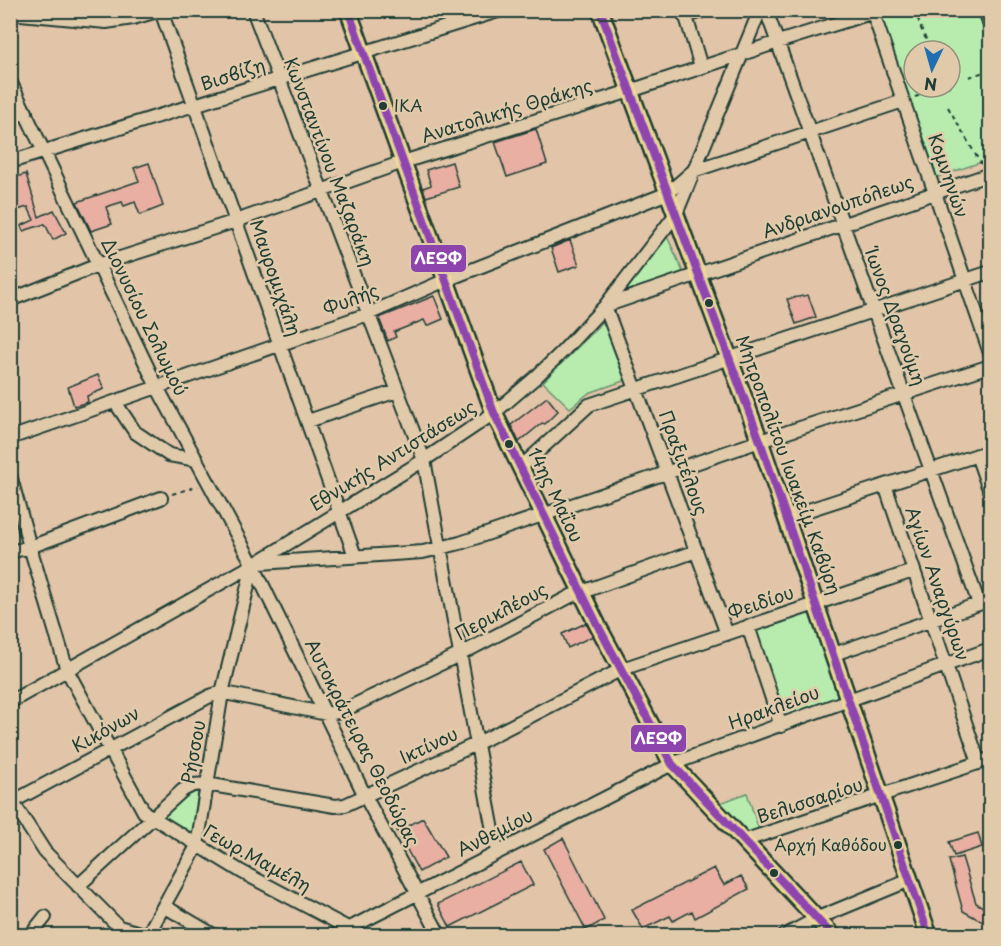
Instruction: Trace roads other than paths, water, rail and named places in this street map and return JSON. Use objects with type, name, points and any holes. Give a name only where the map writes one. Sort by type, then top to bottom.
[{"type":"main road","name":"14ης Μαΐου","points":[[348,10],[494,413],[581,592],[672,765],[833,936]]},
{"type":"main road","name":"Μητροπολίτου Ιωακείμ Καβύρη","points":[[600,10],[760,441],[929,936]]},
{"type":"street","points":[[10,13],[106,22],[133,18],[161,10]]},
{"type":"street","name":"Μαυρομιχάλη","points":[[161,10],[355,556]]},
{"type":"street","name":"Κωνσταντίνου Μαζαράκη","points":[[253,10],[424,460],[497,852]]},
{"type":"street","name":"Βισβίζη","points":[[10,162],[195,107],[501,10]]},
{"type":"street","points":[[701,67],[685,14],[705,10]]},
{"type":"street","name":"Εθνικής Αντιστάσεως","points":[[10,702],[253,565],[424,460],[494,413],[562,352],[605,306],[676,214],[760,10]]},
{"type":"street","name":"Ίωνος Δραγούμη","points":[[766,10],[930,470],[985,602]]},
{"type":"street","points":[[985,10],[990,26]]},
{"type":"street","name":"Ανατολικής Θράκης","points":[[10,300],[98,265],[322,192],[403,162],[875,11]]},
{"type":"street","name":"Κομνηνών","points":[[875,11],[903,101],[990,353]]},
{"type":"street","name":"Διονυσίου Σολωμού","points":[[10,81],[157,387],[253,565]]},
{"type":"street","points":[[693,171],[903,101]]},
{"type":"street","points":[[10,115],[26,112]]},
{"type":"street","name":"Φυλής","points":[[10,438],[368,314],[446,280],[668,193],[693,171]]},
{"type":"street","name":"Ανδριανουπόλεως","points":[[605,306],[989,175]]},
{"type":"street","points":[[520,468],[589,405],[990,272]]},
{"type":"street","name":"Πραξιτέλους","points":[[605,306],[727,634]]},
{"type":"street","points":[[253,565],[267,562],[414,552],[460,543],[990,366]]},
{"type":"street","points":[[308,421],[397,391]]},
{"type":"street","points":[[115,402],[135,432],[169,456],[197,460]]},
{"type":"street","points":[[787,517],[990,451]]},
{"type":"street","points":[[977,455],[990,492]]},
{"type":"street","points":[[10,475],[67,670],[141,808],[150,818]]},
{"type":"street","name":"Αγίων Αναργύρων","points":[[885,485],[930,621],[985,761]]},
{"type":"street","points":[[10,552],[30,547],[161,498]]},
{"type":"street","name":"Περικλέους","points":[[327,714],[354,706],[581,592],[696,551]]},
{"type":"street","name":"Ρήσσου","points":[[148,935],[197,846],[222,693],[253,565]]},
{"type":"street","name":"Αυτοκράτειρας Θεοδώρας","points":[[253,565],[365,796],[440,936]]},
{"type":"street","name":"Φειδίου","points":[[622,669],[913,570]]},
{"type":"street","points":[[834,654],[985,602]]},
{"type":"street","points":[[748,626],[781,726]]},
{"type":"street","name":"Ηρακλείου","points":[[672,765],[990,649]]},
{"type":"street","name":"Ικτίνου","points":[[206,784],[340,807],[476,744],[622,669]]},
{"type":"street","points":[[222,693],[327,714]]},
{"type":"street","name":"Κικόνων","points":[[11,802],[199,701],[222,693]]},
{"type":"street","name":"Βελισσαρίου","points":[[743,841],[985,761]]},
{"type":"street","name":"Ανθεμίου","points":[[334,936],[672,765]]},
{"type":"street","points":[[78,886],[150,818],[189,786],[206,784]]},
{"type":"street","points":[[11,802],[42,848],[119,927],[148,935]]},
{"type":"street","name":"Γεωρ.Μαμέλη","points":[[150,818],[348,928]]},
{"type":"street","points":[[784,936],[818,918],[910,880]]},
{"type":"street","points":[[164,906],[215,936]]},
{"type":"street","points":[[30,936],[45,917]]},
{"type":"place","name":"ΙΚΑ","points":[[383,106]]},
{"type":"place","name":"Αρχή Καθόδου","points":[[898,845]]}]
